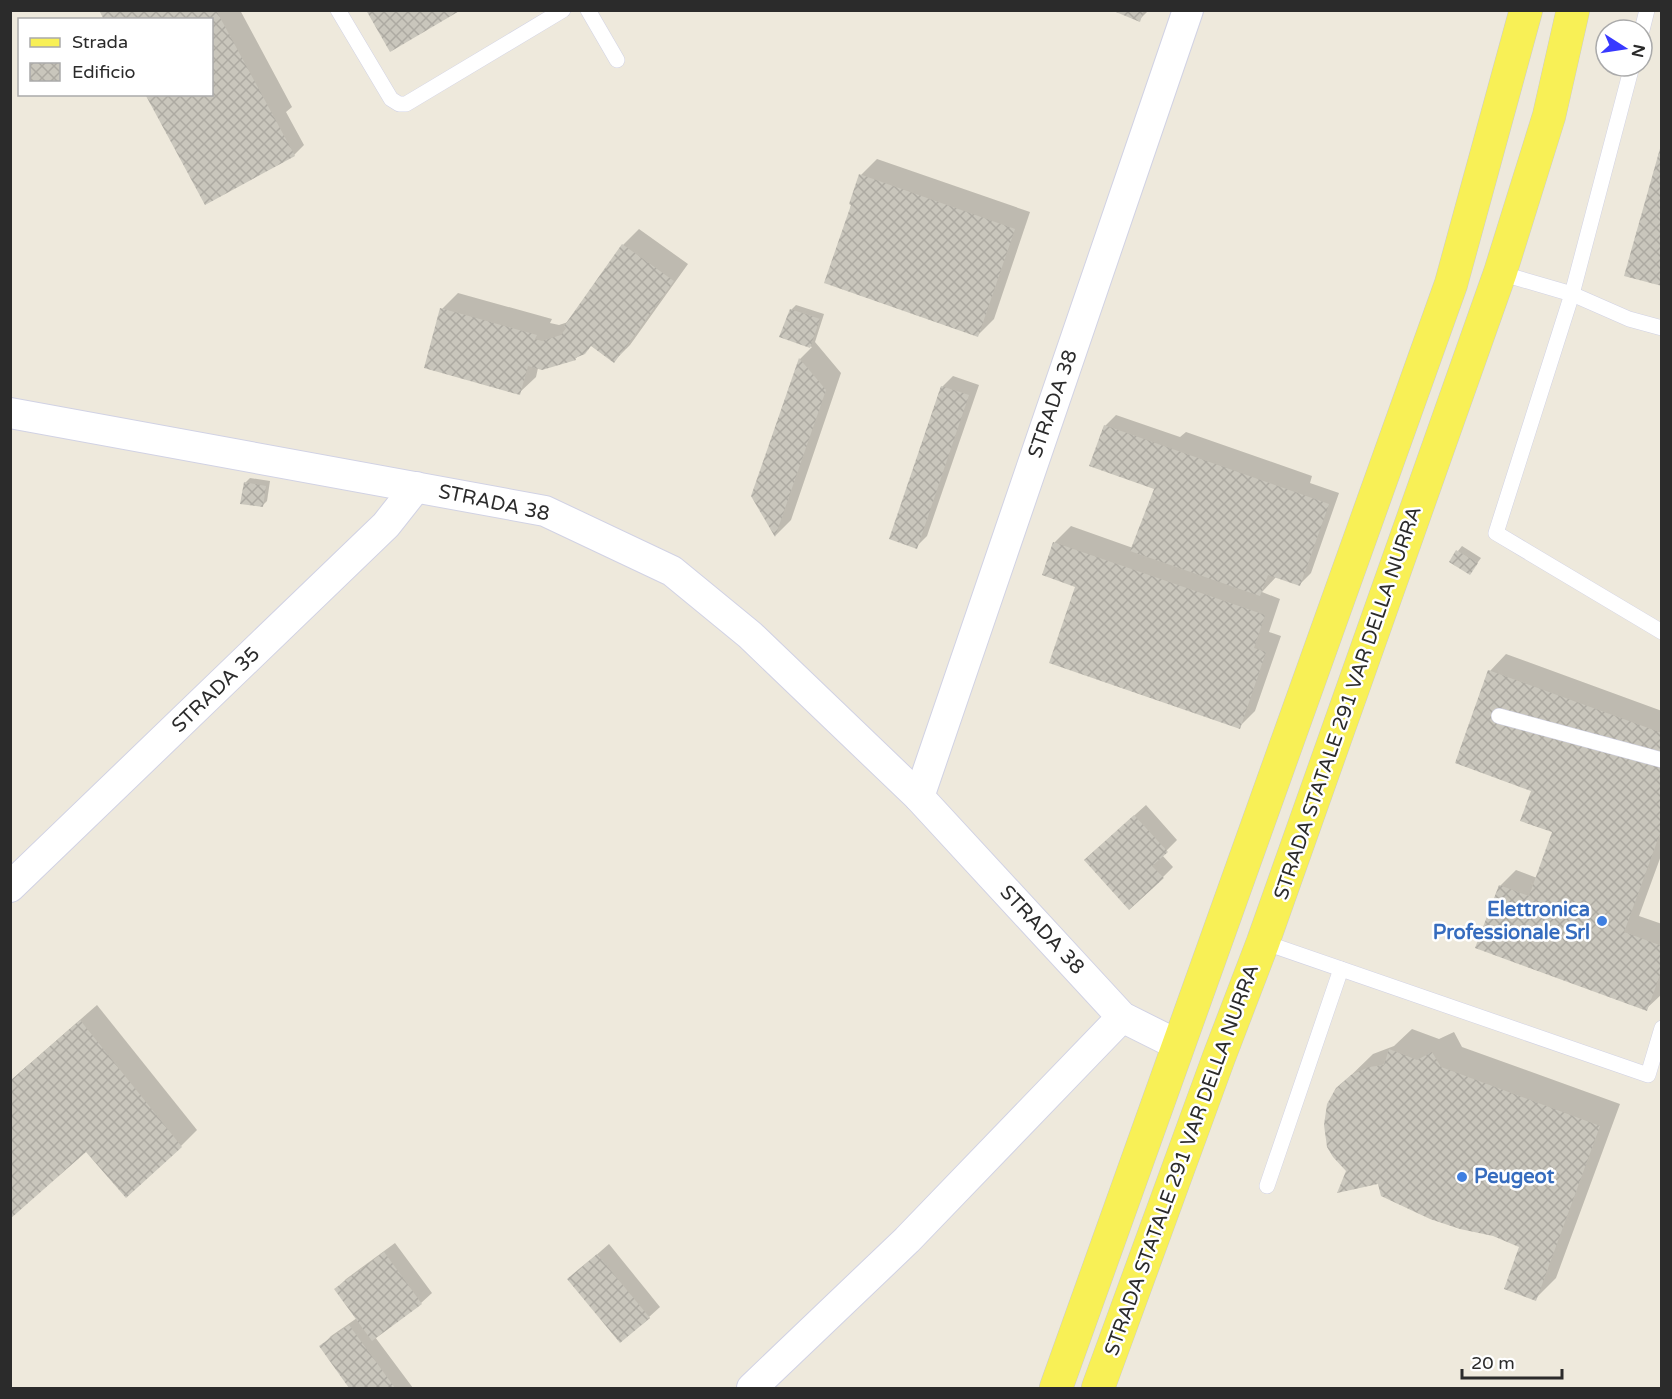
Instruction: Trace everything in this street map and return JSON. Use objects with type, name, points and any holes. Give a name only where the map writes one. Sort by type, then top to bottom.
[{"type":"main road","name":"STRADA STATALE 291 VAR DELLA NURRA","points":[[1056,1389],[1450,284],[1526,10]]},
{"type":"main road","name":"STRADA STATALE 291 VAR DELLA NURRA","points":[[1098,1389],[1263,942],[1500,273],[1549,116],[1573,10]]},
{"type":"street","name":"STRADA 38","points":[[919,797],[1188,10]]},
{"type":"street","name":"STRADA 38","points":[[10,413],[545,511],[672,571],[750,635],[919,797],[1122,1017],[1178,1045]]},
{"type":"street","name":"STRADA 35","points":[[10,887],[386,525],[416,487]]},
{"type":"street","points":[[752,1389],[907,1240],[1122,1017]]},
{"type":"lane","points":[[338,10],[391,99],[399,104],[406,104],[563,10]]},
{"type":"lane","points":[[588,10],[617,60]]},
{"type":"lane","points":[[1629,78],[1572,294],[1496,533],[1662,632]]},
{"type":"lane","points":[[1500,273],[1572,294],[1629,319],[1662,328]]},
{"type":"lane","points":[[1499,716],[1662,760]]},
{"type":"lane","points":[[1263,942],[1648,1075],[1662,1028]]},
{"type":"lane","points":[[1268,1186],[1341,969]]},
{"type":"building","points":[[99,10],[216,10],[295,156],[205,205],[146,96],[213,96],[213,18],[103,18]]},
{"type":"building","points":[[366,10],[461,10],[390,52]]},
{"type":"building","points":[[1111,10],[1144,10],[1140,22]]},
{"type":"building","points":[[1662,145],[1662,286],[1624,276]]},
{"type":"building","points":[[859,174],[1015,229],[978,337],[824,283],[851,205],[849,204]]},
{"type":"building","points":[[622,244],[674,281],[614,363],[591,346],[585,354],[575,358],[576,360],[542,370],[528,366],[520,395],[424,368],[440,308],[537,335],[535,339],[542,341],[561,335],[566,328],[564,326]]},
{"type":"building","points":[[790,309],[820,319],[810,348],[779,337]]},
{"type":"building","points":[[799,358],[826,390],[775,537],[751,496]]},
{"type":"building","points":[[941,386],[969,395],[917,549],[889,539]]},
{"type":"building","points":[[1104,425],[1329,504],[1300,586],[1268,575],[1260,596],[1130,551],[1154,489],[1089,466]]},
{"type":"building","points":[[244,482],[266,486],[263,507],[240,504]]},
{"type":"building","points":[[1053,542],[1265,615],[1254,648],[1266,652],[1240,729],[1049,663],[1075,587],[1042,575]]},
{"type":"building","points":[[1456,550],[1478,563],[1470,575],[1449,562]]},
{"type":"building","points":[[1488,670],[1662,733],[1662,828],[1624,932],[1662,946],[1662,969],[1647,1011],[1475,948],[1499,885],[1529,896],[1552,832],[1520,821],[1531,791],[1455,763]]},
{"type":"building","points":[[1134,815],[1168,852],[1152,866],[1164,878],[1129,910],[1084,860]]},
{"type":"building","points":[[80,1020],[182,1147],[126,1198],[86,1152],[10,1219],[10,1081]]},
{"type":"building","name":"Peugeot","points":[[1389,1049],[1417,1060],[1432,1052],[1441,1067],[1600,1126],[1536,1301],[1504,1289],[1519,1247],[1493,1236],[1460,1229],[1430,1219],[1381,1196],[1378,1184],[1337,1193],[1346,1171],[1327,1147],[1324,1125],[1327,1104],[1336,1088],[1351,1075],[1369,1067],[1384,1065]]},
{"type":"building","points":[[384,1252],[422,1304],[372,1341],[334,1289]]},
{"type":"building","points":[[597,1254],[650,1318],[620,1343],[567,1279]]},
{"type":"building","points":[[349,1325],[395,1388],[349,1388],[319,1346]]},
{"type":"place","name":"Elettronica Professionale Srl","points":[[1602,921]]},
{"type":"place","name":"Peugeot","points":[[1462,1177]]}]
